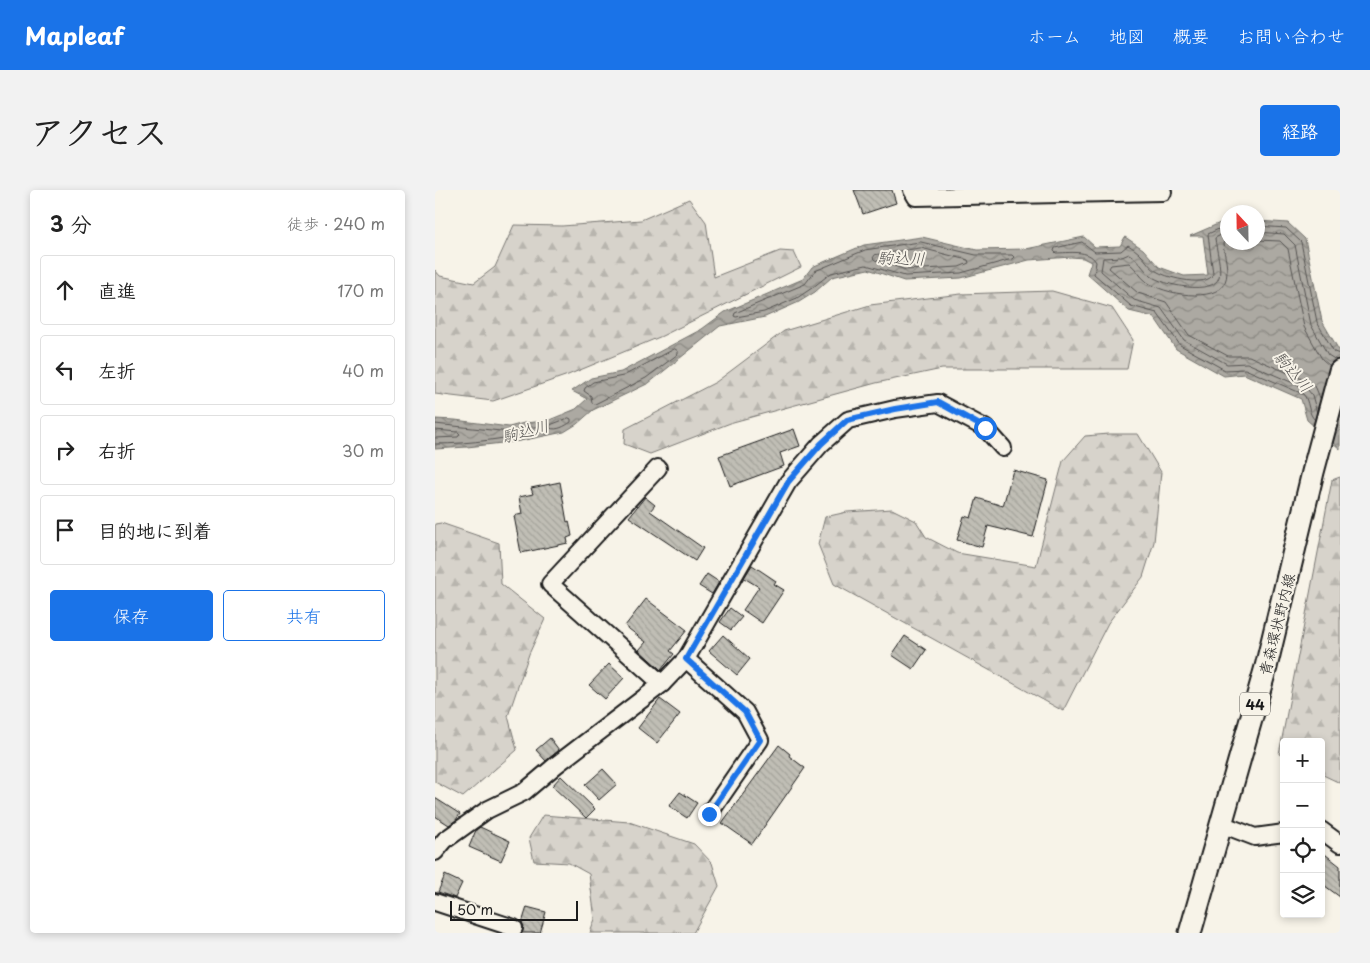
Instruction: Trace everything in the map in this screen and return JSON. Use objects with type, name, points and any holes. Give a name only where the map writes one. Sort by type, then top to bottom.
[{"type":"main road","name":"青森環状野内線","points":[[1190,933],[1266,667],[1313,472],[1340,371]]},
{"type":"street","points":[[912,190],[916,197],[1163,192]]},
{"type":"street","points":[[435,852],[445,840],[487,810],[524,792],[563,759],[662,684],[686,659],[788,482],[821,444],[847,420],[938,402],[985,428],[1003,448]]},
{"type":"street","points":[[658,468],[550,584],[662,684]]},
{"type":"street","points":[[686,659],[745,712],[760,740],[709,814]]},
{"type":"street","points":[[1221,824],[1255,837],[1280,834]]},
{"type":"street","points":[[1325,833],[1340,844]]},
{"type":"street","points":[[435,902],[514,928]]},
{"type":"green space","points":[[689,199],[706,222],[714,277],[780,251],[794,252],[801,267],[662,336],[568,375],[493,401],[435,394],[435,270],[440,276],[474,283],[495,267],[514,225],[562,226],[641,220]]},
{"type":"green space","points":[[1052,291],[1112,308],[1133,340],[1127,369],[942,369],[876,383],[733,422],[650,454],[624,444],[625,429],[716,382],[784,331],[870,305],[961,294]]},
{"type":"green space","points":[[1138,434],[1161,472],[1154,542],[1143,577],[1108,623],[1063,711],[834,584],[818,544],[825,517],[847,512],[892,509],[916,521],[926,537],[957,553],[1036,566],[1063,461],[1085,436]]},
{"type":"green space","points":[[1340,477],[1340,783],[1325,776],[1325,738],[1282,738],[1332,480]]},
{"type":"green space","points":[[441,523],[499,543],[501,584],[545,619],[529,654],[508,716],[517,750],[463,797],[435,782],[435,524]]},
{"type":"green space","points":[[543,815],[629,822],[694,844],[712,863],[719,886],[693,933],[590,933],[595,919],[589,874],[569,863],[534,861],[529,838]]},
{"type":"water","name":"駒込川","points":[[1265,221],[1288,223],[1305,239],[1322,321],[1340,352],[1340,449],[1307,420],[1301,399],[1244,374],[1224,376],[1176,349],[1154,317],[1129,311],[1087,274],[1091,262],[1083,258],[1071,257],[1029,260],[961,278],[904,281],[868,269],[832,277],[815,292],[799,302],[765,317],[720,326],[649,383],[593,410],[564,432],[520,441],[435,449],[435,419],[509,427],[524,423],[547,421],[576,409],[587,399],[572,391],[591,378],[621,372],[702,329],[725,312],[803,279],[812,267],[864,245],[922,237],[977,250],[1026,249],[1084,237],[1095,247],[1120,246],[1125,237],[1143,249],[1159,267],[1184,276],[1208,275],[1203,236],[1190,236],[1220,223],[1220,250],[1265,250]]},
{"type":"building","points":[[854,190],[892,190],[896,203],[863,214]]},
{"type":"building","points":[[794,429],[800,446],[780,453],[784,466],[730,486],[719,456]]},
{"type":"building","points":[[1013,470],[1048,480],[1033,537],[988,526],[982,547],[957,540],[964,516],[971,518],[977,498],[1003,506]]},
{"type":"building","points":[[560,482],[567,522],[569,521],[572,536],[567,538],[568,543],[521,553],[514,516],[522,514],[519,497],[533,494],[531,488]]},
{"type":"building","points":[[645,497],[655,505],[650,511],[703,548],[695,561],[629,517]]},
{"type":"building","points":[[752,565],[776,581],[774,584],[784,590],[762,623],[743,610],[759,587],[744,578]]},
{"type":"building","points":[[707,574],[719,582],[712,594],[699,586]]},
{"type":"building","points":[[646,599],[687,630],[670,651],[674,654],[661,670],[639,650],[646,642],[625,626]]},
{"type":"building","points":[[730,608],[742,617],[731,630],[720,622]]},
{"type":"building","points":[[723,635],[750,659],[737,675],[709,651]]},
{"type":"building","points":[[905,636],[926,650],[913,669],[892,655]]},
{"type":"building","points":[[609,664],[624,678],[605,699],[589,685]]},
{"type":"building","points":[[660,699],[680,714],[657,743],[638,728]]},
{"type":"building","points":[[550,738],[559,750],[546,761],[536,750]]},
{"type":"building","points":[[779,745],[790,754],[789,756],[805,768],[752,844],[722,823]]},
{"type":"building","points":[[603,769],[617,784],[599,800],[585,785]]},
{"type":"building","points":[[561,776],[595,809],[586,818],[552,786]]},
{"type":"building","points":[[680,792],[697,803],[687,818],[669,806]]},
{"type":"building","points":[[435,798],[460,814],[449,825],[435,816]]},
{"type":"building","points":[[480,827],[510,841],[501,861],[469,847],[476,830]]},
{"type":"building","points":[[1325,854],[1340,866],[1340,897],[1325,886]]},
{"type":"building","points":[[445,875],[462,883],[455,898],[438,892]]},
{"type":"building","points":[[527,907],[546,912],[540,933],[522,933],[524,926],[522,923]]},
{"type":"route","points":[[709,814],[760,740],[745,712],[686,659],[788,482],[821,444],[847,420],[938,402],[985,428]]}]
